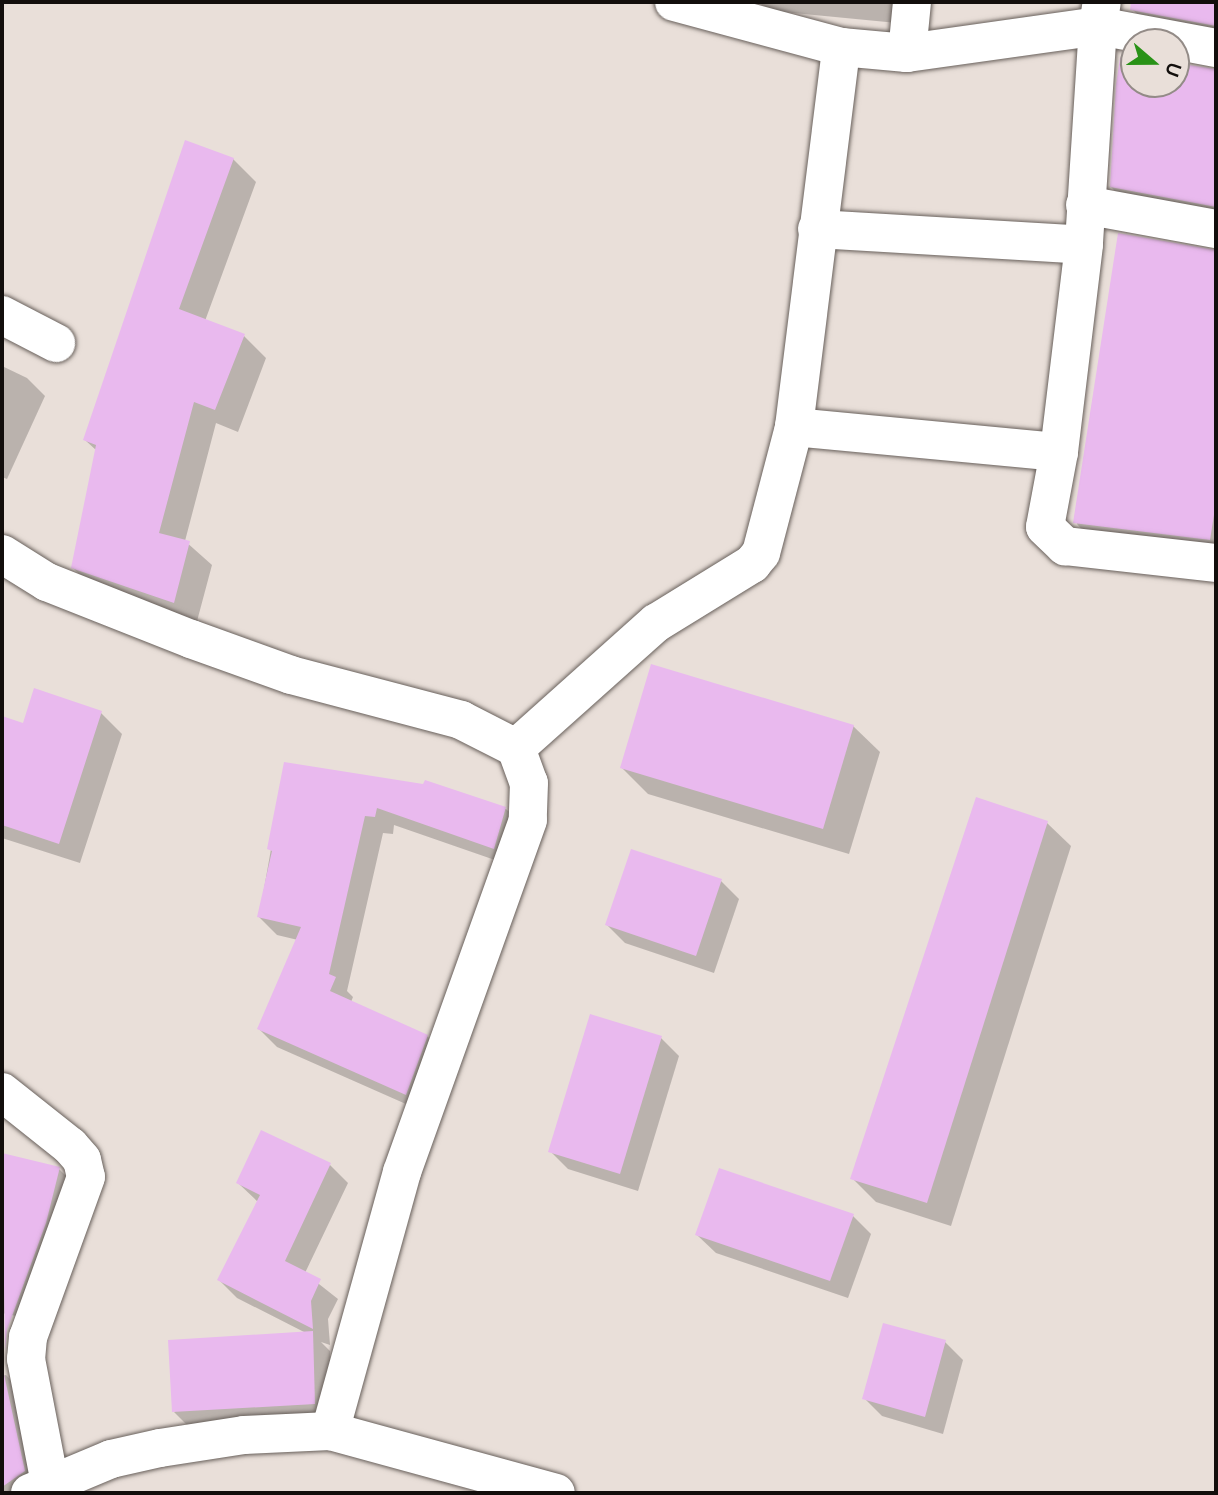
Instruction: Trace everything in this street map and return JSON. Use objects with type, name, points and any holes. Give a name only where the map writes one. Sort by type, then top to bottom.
[{"type":"street","points":[[674,2],[715,7],[841,47],[907,53],[1100,14],[1216,48]]},
{"type":"street","points":[[907,53],[912,2]]},
{"type":"street","points":[[1100,14],[1084,245],[1059,452],[1045,527],[1050,537],[1065,546],[1216,563]]},
{"type":"street","points":[[516,748],[656,623],[752,564],[761,553],[794,427],[817,229],[831,150],[841,47]]},
{"type":"street","points":[[1085,205],[1216,229]]},
{"type":"street","points":[[817,229],[1084,245]]},
{"type":"street","points":[[2,315],[56,343]]},
{"type":"street","points":[[794,427],[1059,452]]},
{"type":"street","points":[[2,554],[47,582],[191,639],[291,675],[461,720],[516,748],[529,783],[528,820],[402,1172],[330,1431]]},
{"type":"street","points":[[2,1092],[70,1146],[82,1160],[86,1177],[28,1336],[26,1359],[40,1489],[111,1459],[160,1448],[244,1435],[330,1431],[556,1493]]},
{"type":"building","points":[[1131,2],[1216,2],[1216,26],[1130,10]]},
{"type":"building","points":[[1120,58],[1120,98],[1190,98],[1190,65],[1216,69],[1216,207],[1110,187]]},
{"type":"building","points":[[185,140],[234,158],[179,309],[245,334],[215,410],[194,402],[159,533],[190,541],[174,603],[71,568],[96,445],[83,440]]},
{"type":"building","points":[[1118,233],[1216,250],[1216,502],[1210,540],[1073,523]]},
{"type":"building","points":[[651,664],[854,725],[823,829],[620,768]]},
{"type":"building","points":[[34,688],[102,711],[59,844],[2,825],[2,716],[23,723]]},
{"type":"building","points":[[284,762],[423,784],[425,780],[506,807],[494,849],[377,808],[375,817],[365,816],[329,974],[336,977],[330,991],[428,1035],[406,1095],[257,1029],[301,927],[257,917],[272,851],[267,849]]},
{"type":"building","points":[[976,797],[1048,821],[927,1203],[850,1179]]},
{"type":"building","points":[[631,849],[722,879],[696,956],[605,925]]},
{"type":"building","points":[[590,1014],[662,1036],[620,1174],[548,1152]]},
{"type":"building","points":[[261,1130],[331,1163],[285,1261],[321,1279],[311,1301],[313,1329],[217,1280],[260,1195],[236,1183]]},
{"type":"building","points":[[2,1153],[60,1167],[46,1223],[7,1330],[5,1351]]},
{"type":"building","points":[[719,1168],[854,1214],[830,1281],[695,1235]]},
{"type":"building","points":[[883,1323],[946,1340],[925,1417],[862,1399]]},
{"type":"building","points":[[313,1331],[315,1404],[172,1412],[168,1340]]},
{"type":"building","points":[[2,1365],[25,1471],[2,1487]]}]
